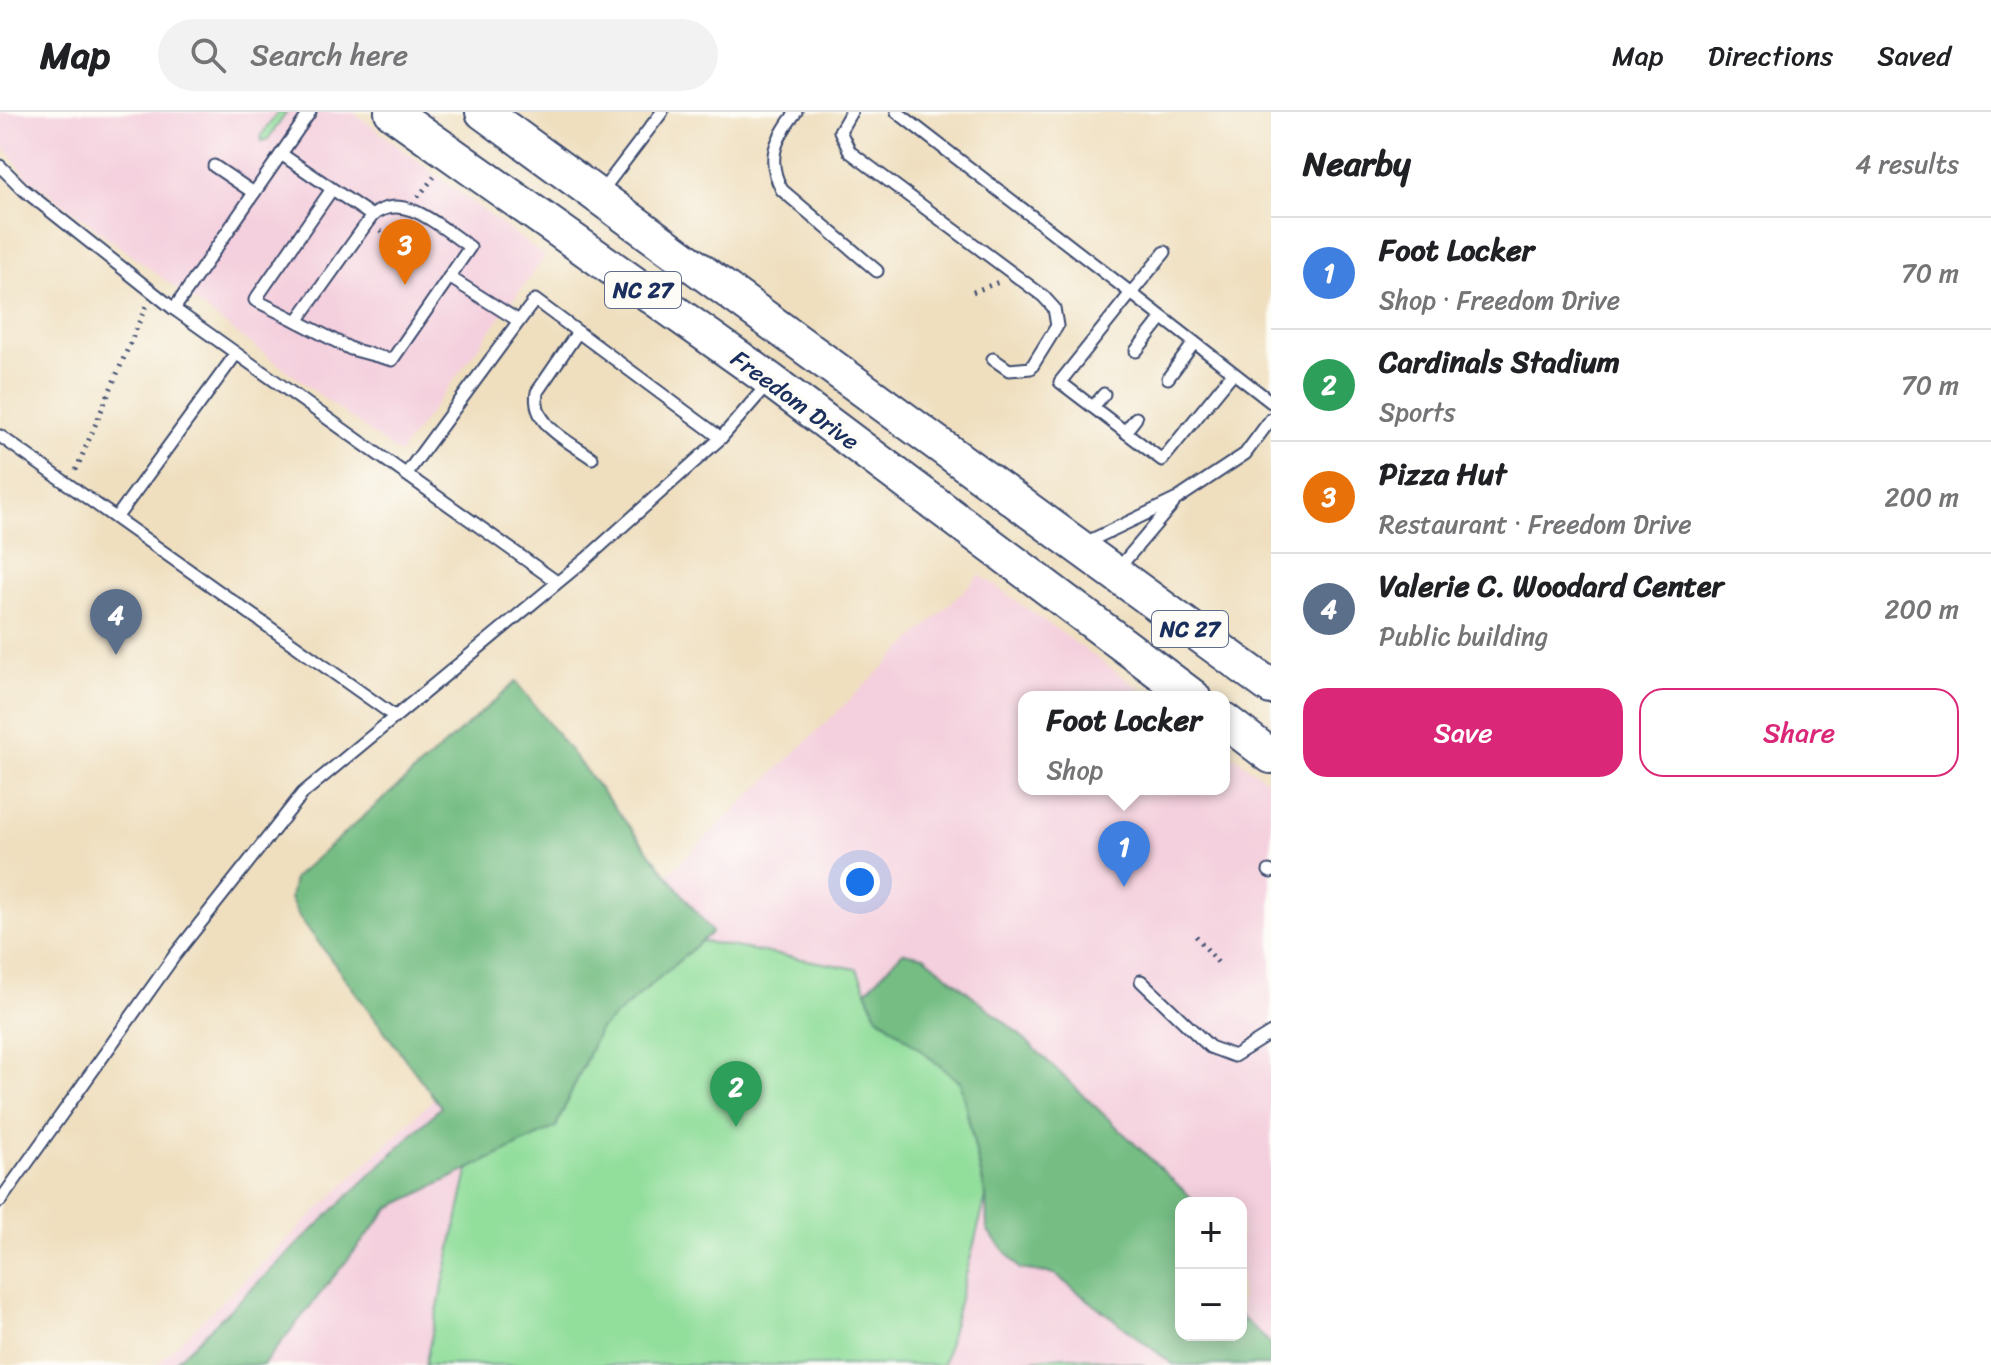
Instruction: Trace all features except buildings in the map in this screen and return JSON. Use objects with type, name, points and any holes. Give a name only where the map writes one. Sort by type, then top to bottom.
[{"type":"main road","name":"Freedom Drive","points":[[392,112],[770,380],[1185,691]]},
{"type":"main road","name":"Freedom Drive","points":[[483,112],[1114,574],[1270,682]]},
{"type":"main road","points":[[1081,614],[1114,574]]},
{"type":"main road","points":[[1230,725],[1271,756]]},
{"type":"lane","points":[[174,309],[310,112]]},
{"type":"lane","points":[[598,196],[662,112]]},
{"type":"lane","points":[[796,112],[772,152],[773,174],[782,190],[877,271]]},
{"type":"lane","points":[[851,112],[840,131],[850,152],[1043,296],[1054,308],[1057,326],[1031,368],[1009,370],[993,359]]},
{"type":"lane","points":[[897,112],[1271,402]]},
{"type":"lane","points":[[281,154],[372,216]]},
{"type":"lane","points":[[0,166],[24,190],[174,309],[557,582]]},
{"type":"lane","points":[[214,166],[254,193]]},
{"type":"lane","points":[[297,321],[372,216],[388,205],[408,207],[470,247],[392,360],[351,349],[255,300],[332,189]]},
{"type":"lane","points":[[1165,252],[1060,382],[1162,460],[1232,374]]},
{"type":"lane","points":[[449,277],[519,321]]},
{"type":"lane","points":[[407,473],[535,300],[721,438]]},
{"type":"lane","points":[[1136,351],[1162,318]]},
{"type":"lane","points":[[578,332],[537,392],[535,402],[543,422],[592,458]]},
{"type":"lane","points":[[1168,378],[1194,343]]},
{"type":"lane","points":[[116,518],[236,354]]},
{"type":"lane","points":[[0,1201],[223,891],[303,793],[393,715],[557,582],[721,438],[770,380]]},
{"type":"lane","points":[[1093,407],[1104,394]]},
{"type":"lane","points":[[1125,432],[1136,418]]},
{"type":"lane","points":[[1077,547],[1177,499],[1245,454],[1271,419]]},
{"type":"lane","points":[[0,436],[393,715]]},
{"type":"lane","points":[[1114,574],[1177,499]]},
{"type":"lane","points":[[1141,981],[1210,1047],[1234,1056],[1271,1033]]},
{"type":"path","points":[[412,204],[434,176]]},
{"type":"path","points":[[70,485],[152,292]]},
{"type":"path","points":[[1196,936],[1219,964]]},
{"type":"shaded area","points":[[0,112],[353,112],[545,257],[399,454],[28,178],[0,142]]},
{"type":"shaded area","points":[[980,575],[1144,691],[1018,691],[1018,795],[1230,795],[1230,753],[1271,783],[1271,1365],[156,1365]]},
{"type":"green space","points":[[278,112],[287,112],[268,139],[262,141],[261,136]]},
{"type":"green space","points":[[516,682],[712,932],[599,1030],[556,1127],[389,1208],[263,1365],[172,1365],[441,1107],[298,915],[290,898],[294,878]]},
{"type":"green space","points":[[696,940],[857,969],[877,1015],[960,1082],[986,1197],[943,1365],[425,1365],[468,1172],[561,1049]]},
{"type":"green space","points":[[903,952],[924,956],[1019,1034],[1191,1197],[1175,1197],[1175,1341],[1247,1341],[1247,1322],[1271,1344],[1271,1365],[1174,1365],[1054,1274],[1020,1269],[987,1230],[986,1196],[960,1082],[877,1015],[866,991]]},
{"type":"green space","points":[[1063,1356],[1146,1365],[996,1365]]},
{"type":"place","name":"Pizza Hut","points":[[405,285]]},
{"type":"place","name":"Valerie C. Woodard Center","points":[[116,655]]},
{"type":"place","name":"Foot Locker","points":[[1124,887]]},
{"type":"place","name":"Cardinals Stadium","points":[[736,1127]]}]
